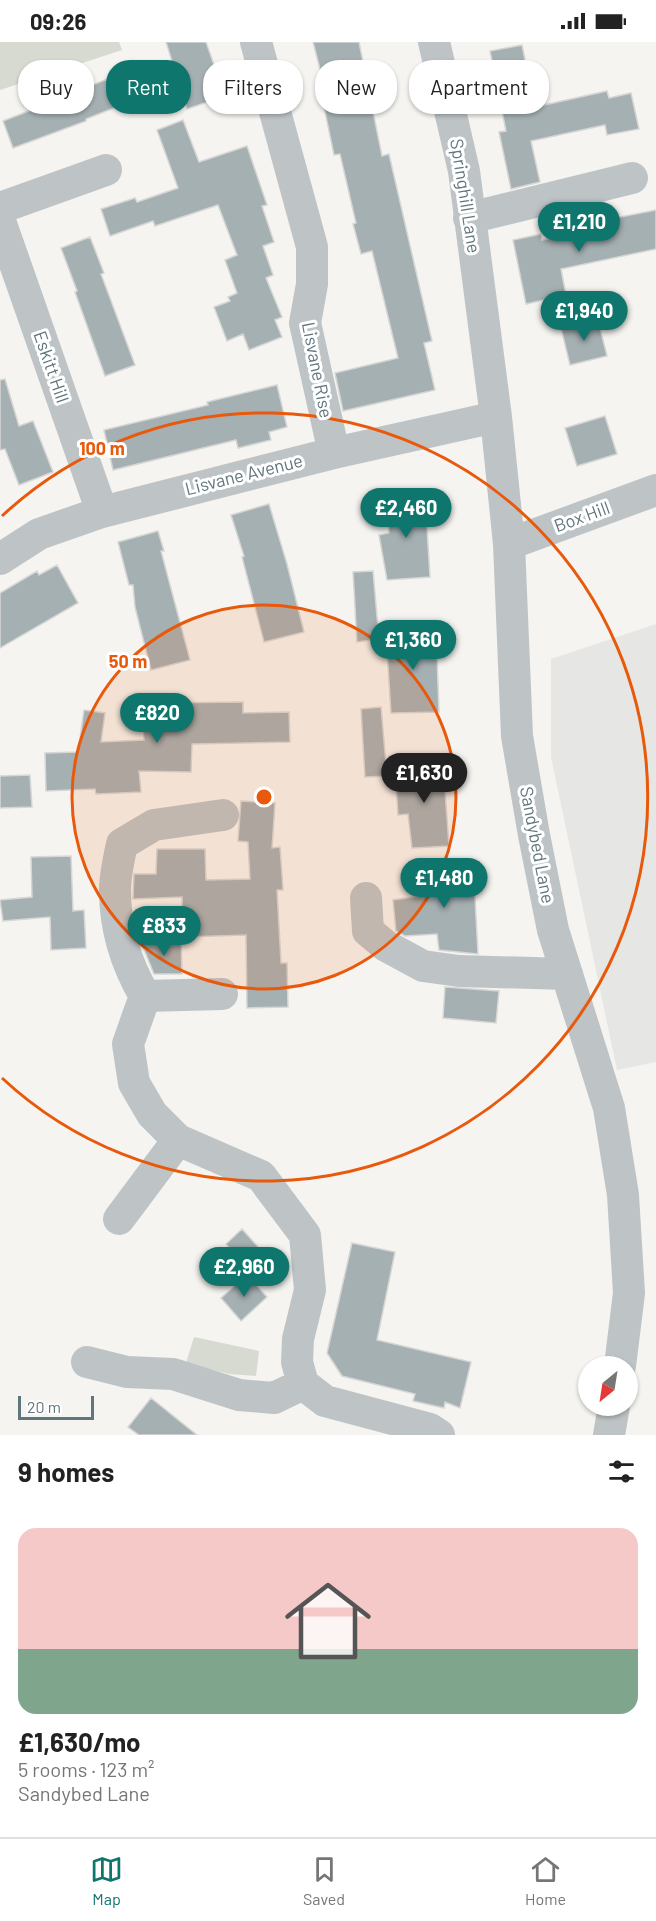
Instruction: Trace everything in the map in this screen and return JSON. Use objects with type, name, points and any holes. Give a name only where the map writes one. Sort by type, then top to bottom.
[{"type":"street","name":"Lisvane Rise","points":[[256,42],[263,115],[312,247],[312,284],[305,323],[334,453]]},
{"type":"street","name":"Springhill Lane","points":[[434,42],[464,171],[482,315]]},
{"type":"street","points":[[0,208],[106,170]]},
{"type":"street","points":[[470,218],[632,178]]},
{"type":"street","name":"Eskitt Hill","points":[[0,221],[102,512]]},
{"type":"street","name":"Sandybed Lane","points":[[482,315],[496,417],[509,544],[517,736],[553,930],[609,1108],[623,1195],[629,1293],[621,1356]]},
{"type":"street","name":"Lisvane Avenue","points":[[0,559],[39,534],[102,512],[334,453],[496,417]]},
{"type":"street","name":"Box Hill","points":[[509,544],[656,490]]},
{"type":"street","points":[[145,996],[131,973],[122,946],[115,889],[122,844],[154,825],[223,815]]},
{"type":"street","points":[[366,898],[368,931],[386,946],[423,966],[459,971],[567,974]]},
{"type":"street","points":[[145,996],[222,994]]},
{"type":"street","points":[[145,996],[128,1044],[134,1083],[152,1114],[178,1140],[261,1176],[305,1235],[310,1290],[298,1339],[297,1362],[303,1384],[325,1401],[430,1430],[439,1435]]},
{"type":"street","points":[[119,1219],[178,1140]]},
{"type":"street","points":[[87,1362],[127,1372],[172,1374],[239,1395],[274,1398],[303,1384]]},
{"type":"street","points":[[609,1435],[612,1416]]},
{"type":"shaded area","points":[[0,42],[119,42],[122,50],[92,60],[18,60],[18,84],[0,90]]},
{"type":"shaded area","points":[[656,624],[656,1062],[617,1070],[551,757],[551,659]]},
{"type":"shaded area","points":[[194,1337],[259,1351],[256,1376],[229,1374],[186,1363]]},
{"type":"building","points":[[166,42],[206,42],[212,60],[203,60],[203,104],[191,108],[191,60],[172,60]]},
{"type":"building","points":[[313,42],[359,42],[363,60],[318,60]]},
{"type":"building","points":[[522,45],[525,60],[492,60],[490,51]]},
{"type":"building","points":[[106,80],[106,111],[86,121],[13,148],[3,121],[21,114],[94,114],[94,84]]},
{"type":"building","points":[[607,91],[609,98],[631,93],[639,129],[607,135],[605,125],[531,141],[540,182],[511,189],[499,132],[506,131],[503,114],[549,114],[549,104]]},
{"type":"building","points":[[325,114],[374,114],[382,156],[389,154],[432,341],[424,343],[435,390],[343,411],[335,373],[398,358],[372,251],[361,254],[340,154],[334,155]]},
{"type":"building","points":[[183,120],[199,162],[247,146],[267,205],[262,206],[274,242],[263,246],[273,275],[266,278],[282,317],[275,320],[282,337],[249,350],[243,334],[227,341],[214,307],[230,301],[228,297],[237,293],[225,260],[237,255],[218,205],[155,226],[153,221],[110,236],[101,209],[135,198],[137,202],[178,188],[157,130]]},
{"type":"building","points":[[656,210],[656,249],[561,269],[566,295],[526,304],[513,240],[541,234],[542,240],[616,224],[615,218]]},
{"type":"building","points":[[90,237],[104,273],[101,274],[135,365],[105,376],[61,248]]},
{"type":"building","points":[[598,320],[607,356],[570,365],[561,328]]},
{"type":"building","points":[[5,379],[19,426],[33,421],[53,472],[19,485],[5,449],[0,450],[0,380]]},
{"type":"building","points":[[277,385],[287,427],[269,432],[271,440],[238,448],[236,440],[113,470],[104,430],[208,405],[207,402]]},
{"type":"building","points":[[605,416],[617,454],[577,466],[565,428]]},
{"type":"building","points":[[425,495],[430,577],[387,580],[379,535],[389,533],[387,496]]},
{"type":"building","points":[[269,504],[304,632],[264,642],[242,557],[244,556],[231,515]]},
{"type":"building","points":[[158,531],[164,551],[161,551],[190,660],[151,670],[135,607],[133,585],[129,585],[118,542]]},
{"type":"building","points":[[57,565],[78,603],[0,648],[0,593],[37,571],[39,575]]},
{"type":"building","points":[[373,571],[379,639],[357,642],[353,572]]},
{"type":"building","points":[[436,628],[439,712],[391,713],[386,633]]},
{"type":"building","points":[[162,699],[162,703],[243,702],[243,713],[289,712],[290,742],[192,744],[191,772],[139,771],[141,792],[96,794],[95,789],[46,791],[45,753],[78,752],[84,710],[105,713],[101,742],[144,740],[141,700]]},
{"type":"building","points":[[381,707],[387,776],[365,777],[361,709]]},
{"type":"building","points":[[443,763],[449,846],[412,848],[408,814],[398,815],[395,767]]},
{"type":"building","points":[[30,775],[32,807],[0,808],[0,776]]},
{"type":"building","points":[[241,801],[275,803],[272,848],[280,847],[283,890],[277,890],[281,963],[287,963],[288,1007],[247,1008],[246,935],[183,937],[182,897],[133,899],[134,874],[156,874],[157,849],[205,849],[206,880],[250,879],[248,842],[238,841]]},
{"type":"building","points":[[71,856],[73,911],[84,910],[86,948],[51,950],[50,917],[3,921],[0,900],[32,897],[31,857]]},
{"type":"building","points":[[473,860],[478,954],[439,950],[437,934],[405,936],[396,931],[393,900],[434,894],[432,863]]},
{"type":"building","points":[[181,941],[182,974],[154,974],[141,942]]},
{"type":"building","points":[[445,987],[499,991],[496,1023],[443,1018]]},
{"type":"building","points":[[242,1229],[268,1258],[252,1273],[226,1244]]},
{"type":"building","points":[[352,1243],[395,1252],[377,1340],[471,1362],[460,1408],[445,1402],[444,1408],[413,1401],[415,1394],[342,1376],[327,1353]]},
{"type":"building","points":[[247,1275],[267,1297],[241,1321],[221,1298]]},
{"type":"building","points":[[151,1398],[197,1435],[139,1435],[128,1427]]}]
